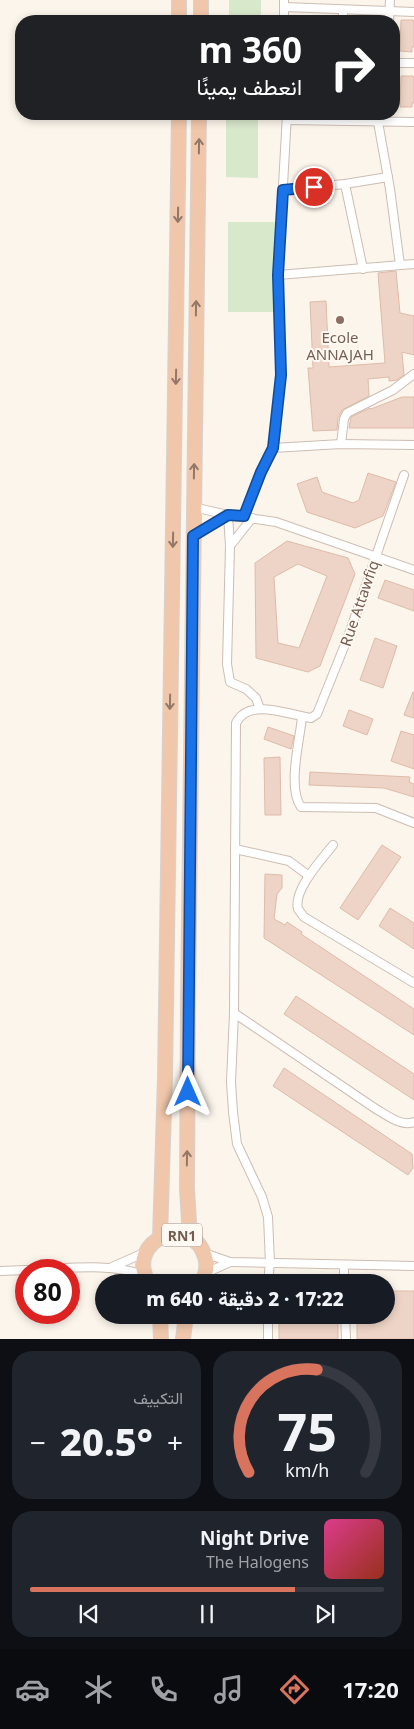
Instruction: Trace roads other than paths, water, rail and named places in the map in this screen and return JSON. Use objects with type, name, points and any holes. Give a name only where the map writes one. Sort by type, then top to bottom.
[{"type":"highway","points":[[179,0],[179,15]]},
{"type":"highway","points":[[200,15],[201,0]]},
{"type":"highway","name":"RN1","points":[[160,1238],[165,1077],[179,120]]},
{"type":"highway","name":"RN1","points":[[190,1238],[187,1189],[193,507],[199,120]]},
{"type":"highway","name":"RN1","points":[[145,1274],[143,1263],[146,1252],[154,1241],[175,1234],[190,1238],[200,1247],[204,1253],[206,1266],[205,1274]]},
{"type":"highway","points":[[160,1324],[161,1339]]},
{"type":"highway","points":[[183,1339],[185,1324]]},
{"type":"street","points":[[390,0],[390,15]]},
{"type":"street","points":[[284,4],[343,10],[414,12]]},
{"type":"street","points":[[343,10],[343,15]]},
{"type":"street","points":[[400,63],[414,63]]},
{"type":"street","points":[[230,546],[248,517],[261,472],[273,448],[281,375],[278,275],[287,120]]},
{"type":"street","points":[[384,120],[388,178],[400,265]]},
{"type":"street","points":[[394,120],[414,122]]},
{"type":"street","points":[[283,190],[388,178]]},
{"type":"street","points":[[345,184],[363,269]]},
{"type":"street","points":[[278,275],[414,264]]},
{"type":"street","points":[[341,444],[344,419],[347,413],[393,390],[414,374]]},
{"type":"street","points":[[273,448],[341,444],[414,446]]},
{"type":"street","name":"Rue Attawfiq","points":[[302,717],[314,717],[320,706],[348,637],[404,475]]},
{"type":"street","points":[[193,507],[228,515],[276,522],[414,570]]},
{"type":"street","points":[[193,536],[228,515]]},
{"type":"street","points":[[228,515],[230,546],[228,679],[233,684],[246,689],[256,698],[260,709]]},
{"type":"street","points":[[269,1274],[267,1211],[236,1138],[231,1082],[234,1013],[236,723],[239,717],[248,710],[260,709],[302,717],[296,771],[296,790],[301,807],[376,808],[414,823]]},
{"type":"street","points":[[333,845],[309,876],[297,905],[301,914],[414,984]]},
{"type":"street","points":[[235,849],[289,861],[309,876]]},
{"type":"street","points":[[234,1013],[376,1109],[400,1123],[414,1122]]},
{"type":"street","points":[[110,1268],[146,1252]]},
{"type":"street","points":[[204,1253],[230,1262],[344,1266],[414,1266]]},
{"type":"street","points":[[210,1274],[230,1262]]},
{"type":"street","points":[[344,1266],[344,1274]]},
{"type":"street","points":[[80,1269],[110,1268],[127,1270],[135,1274]]},
{"type":"street","points":[[0,1271],[15,1270]]},
{"type":"street","points":[[268,1324],[268,1339]]},
{"type":"street","points":[[345,1324],[346,1339]]},
{"type":"place","name":"Ecole ANNAJAH","points":[[340,320]]}]
